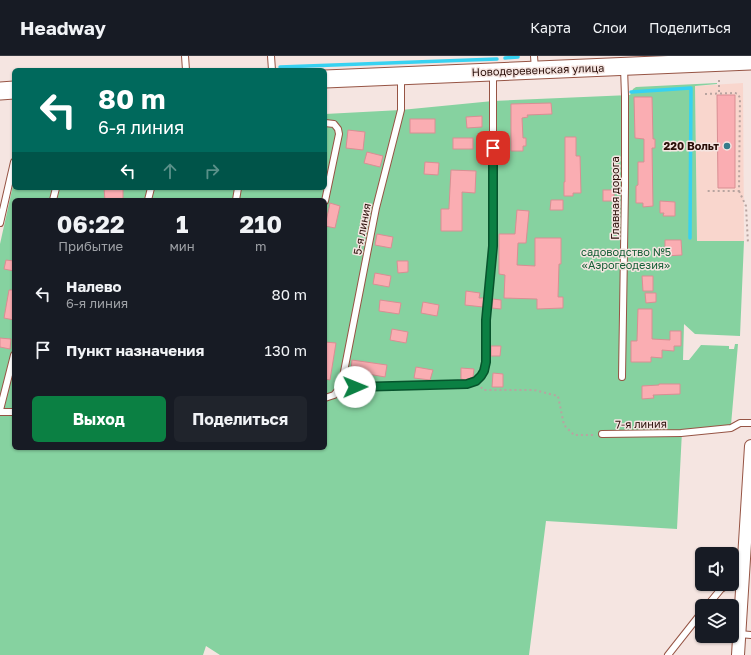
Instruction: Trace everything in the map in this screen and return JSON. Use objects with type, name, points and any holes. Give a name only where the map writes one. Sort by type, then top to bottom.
[{"type":"main road","name":"Новодеревенская улица","points":[[327,79],[493,72],[534,63],[624,67],[751,61]]},
{"type":"main road","points":[[0,91],[12,90]]},
{"type":"street","points":[[739,563],[751,446]]},
{"type":"street","points":[[738,591],[745,635],[738,655]]},
{"type":"lane","points":[[186,56],[186,68]]},
{"type":"lane","points":[[271,56],[272,68]]},
{"type":"lane","name":"Главная дорога","points":[[622,377],[625,202],[624,67]]},
{"type":"lane","points":[[327,397],[334,395],[341,387],[461,384],[476,381],[484,371],[486,362],[486,320],[493,246],[493,72]]},
{"type":"lane","name":"5-я линия","points":[[341,387],[376,208],[401,110],[401,76]]},
{"type":"lane","points":[[326,198],[339,134],[338,129],[334,124],[327,123]]},
{"type":"lane","points":[[0,223],[12,171]]},
{"type":"lane","points":[[12,363],[0,411],[12,412]]},
{"type":"lane","name":"7-я линия","points":[[602,434],[681,433],[731,428],[740,423],[751,423]]},
{"type":"lane","points":[[713,599],[719,591]]},
{"type":"lane","points":[[668,655],[695,621]]},
{"type":"path","points":[[719,80],[719,93]]},
{"type":"path","points":[[704,94],[735,93],[739,95],[739,191],[746,206],[748,244]]},
{"type":"path","points":[[706,191],[739,191]]},
{"type":"path","points":[[476,381],[483,390],[534,390],[558,396],[564,425],[574,435],[602,434]]},
{"type":"shaded area","points":[[743,83],[744,241],[697,241],[695,86]]},
{"type":"green space","name":"садоводство №5 «Аэрогеодезия»","points":[[717,83],[695,86],[697,241],[744,241],[740,336],[695,334],[684,324],[683,360],[689,360],[701,345],[729,346],[729,349],[734,349],[735,344],[738,344],[731,425],[682,431],[677,529],[546,521],[529,655],[220,655],[206,646],[203,655],[0,655],[0,244],[12,190],[327,190],[327,114],[401,110],[493,101],[630,95],[636,87]]},
{"type":"building","points":[[717,95],[735,95],[735,188],[718,188]]},
{"type":"building","points":[[634,97],[652,97],[653,139],[655,139],[655,148],[652,148],[653,206],[643,207],[643,203],[636,203],[638,162],[644,162],[644,139],[635,138]]},
{"type":"building","points":[[551,103],[552,114],[527,115],[528,117],[522,118],[523,138],[526,138],[526,146],[523,146],[523,151],[511,151],[511,104]]},
{"type":"building","points":[[482,116],[482,127],[467,128],[466,117]]},
{"type":"building","points":[[410,119],[435,119],[435,133],[410,133]]},
{"type":"building","points":[[348,130],[365,132],[363,150],[346,148]]},
{"type":"building","points":[[565,137],[576,137],[576,156],[580,156],[581,193],[573,193],[573,196],[564,196]]},
{"type":"building","points":[[453,138],[473,138],[473,149],[453,149]]},
{"type":"building","points":[[367,152],[383,156],[380,167],[364,163]]},
{"type":"building","points":[[425,162],[439,163],[438,175],[424,174]]},
{"type":"building","points":[[451,170],[476,171],[475,193],[462,192],[462,231],[441,231],[441,209],[449,209]]},
{"type":"building","points":[[104,190],[123,190],[123,198],[105,198]]},
{"type":"building","points":[[603,190],[614,190],[614,201],[603,201]]},
{"type":"building","points":[[551,200],[563,200],[563,210],[550,210]]},
{"type":"building","points":[[660,201],[675,202],[675,216],[663,216],[664,213],[660,213]]},
{"type":"building","points":[[330,203],[340,206],[335,228],[327,226],[327,217]]},
{"type":"building","points":[[517,210],[529,211],[526,243],[518,243],[517,265],[535,266],[535,238],[561,238],[561,264],[559,264],[558,297],[563,297],[563,308],[537,309],[537,299],[504,298],[505,275],[499,274],[499,234],[515,234]]},
{"type":"building","points":[[377,234],[393,237],[391,248],[375,245]]},
{"type":"building","points":[[665,240],[681,240],[682,255],[665,256]]},
{"type":"building","points":[[6,260],[12,261],[12,271],[4,269]]},
{"type":"building","points":[[397,261],[408,261],[408,272],[398,273]]},
{"type":"building","points":[[375,273],[391,276],[389,287],[373,284]]},
{"type":"building","points":[[642,276],[653,276],[653,291],[643,291]]},
{"type":"building","points":[[9,290],[12,290],[12,320],[4,318]]},
{"type":"building","points":[[466,291],[480,293],[479,298],[484,298],[483,307],[465,305]]},
{"type":"building","points":[[645,293],[656,293],[656,302],[646,303]]},
{"type":"building","points":[[493,299],[501,300],[501,309],[492,308]]},
{"type":"building","points":[[380,300],[401,303],[399,314],[379,311]]},
{"type":"building","points":[[423,302],[439,305],[437,316],[421,313]]},
{"type":"building","points":[[638,309],[652,309],[652,339],[670,340],[670,331],[681,331],[681,346],[674,346],[674,351],[662,350],[662,358],[651,357],[651,362],[631,362],[631,341],[637,341]]},
{"type":"building","points":[[392,329],[408,332],[406,343],[390,340]]},
{"type":"building","points":[[0,338],[11,339],[10,349],[0,347]]},
{"type":"building","points":[[327,342],[336,343],[330,380],[327,379]]},
{"type":"building","points":[[491,346],[501,346],[500,356],[491,356]]},
{"type":"building","points":[[352,360],[387,365],[385,377],[351,371]]},
{"type":"building","points":[[416,367],[433,370],[430,380],[414,378]]},
{"type":"building","points":[[461,368],[474,369],[473,377],[466,380],[461,379]]},
{"type":"building","points":[[493,373],[503,374],[503,387],[492,387]]},
{"type":"building","points":[[680,384],[680,394],[653,395],[654,398],[642,399],[642,386]]},
{"type":"waterway","points":[[505,58],[518,57]]},
{"type":"waterway","points":[[280,67],[497,59]]},
{"type":"waterway","points":[[631,92],[691,88],[690,238]]},
{"type":"place","name":"220 Вольт","points":[[727,146]]},
{"type":"route","points":[[355,387],[467,384],[476,381],[484,371],[486,362],[486,320],[493,246],[493,148]]}]
